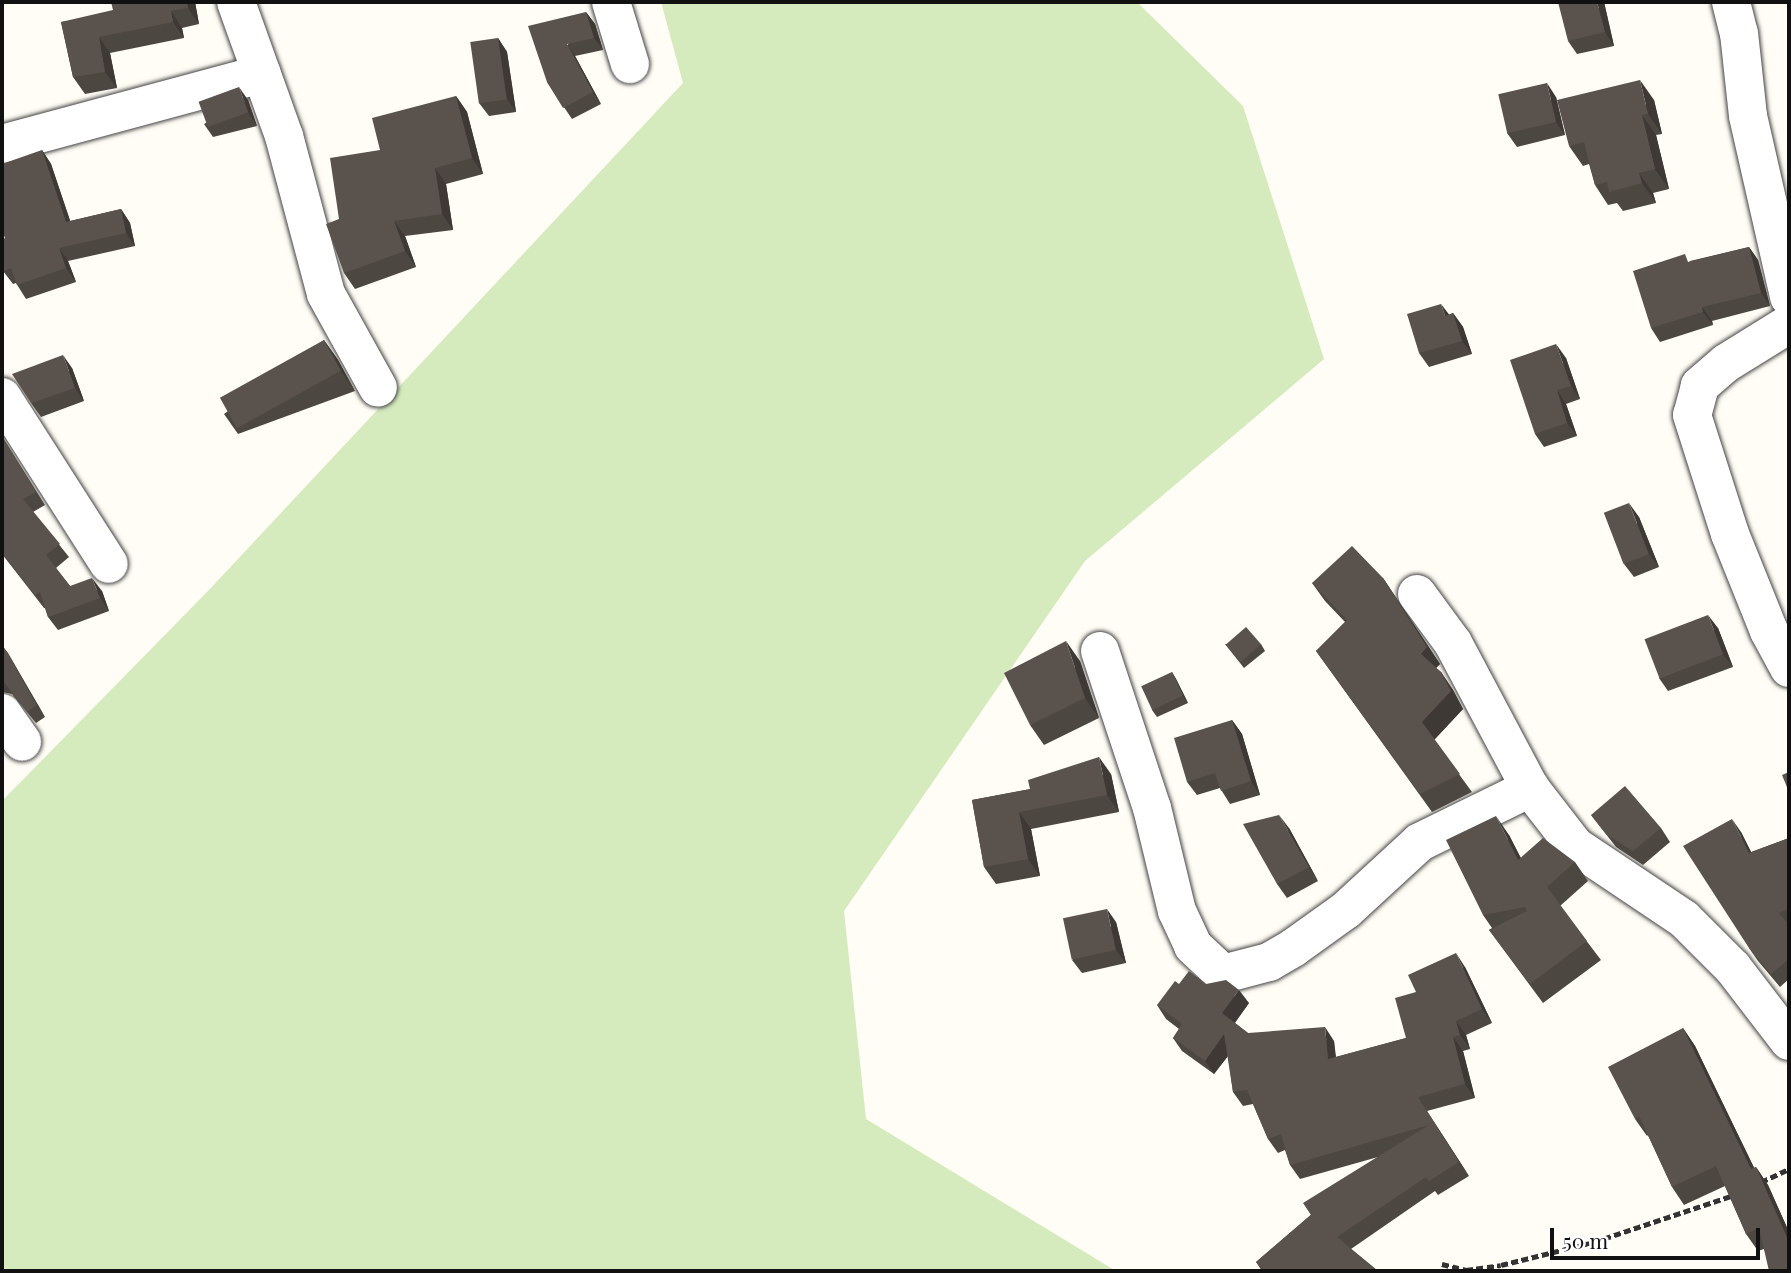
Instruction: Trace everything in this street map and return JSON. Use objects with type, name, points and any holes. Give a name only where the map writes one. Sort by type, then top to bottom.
[{"type":"street","points":[[236,2],[262,74],[326,293],[378,388]]},
{"type":"street","points":[[611,2],[630,64]]},
{"type":"street","points":[[1731,2],[1739,33],[1748,116],[1789,297]]},
{"type":"street","points":[[2,144],[262,74]]},
{"type":"street","points":[[1789,324],[1726,363],[1700,386],[1692,415],[1730,534],[1769,631],[1789,668]]},
{"type":"street","points":[[2,397],[109,564]]},
{"type":"street","points":[[1417,594],[1453,643],[1530,788],[1575,846],[1684,919],[1741,978],[1789,1041]]},
{"type":"street","points":[[1100,651],[1152,808],[1177,911],[1193,946],[1212,969],[1223,974],[1259,966],[1293,948],[1346,910],[1420,842],[1530,788]]},
{"type":"path","points":[[1752,1187],[1789,1170]]},
{"type":"path","points":[[1442,1264],[1466,1270],[1594,1242],[1739,1192]]},
{"type":"green space","points":[[661,2],[1137,2],[1243,106],[1324,359],[1085,561],[844,911],[866,1119],[1116,1271],[2,1271],[2,801],[208,591],[683,83]]},
{"type":"building","points":[[111,2],[187,2],[188,8],[171,11],[173,22],[99,37],[105,72],[73,77],[61,22],[113,10]]},
{"type":"building","points":[[1558,2],[1597,2],[1605,32],[1568,41]]},
{"type":"building","points":[[586,12],[594,38],[567,44],[593,92],[563,108],[547,82],[528,26]]},
{"type":"building","points":[[498,38],[507,99],[479,103],[470,42]]},
{"type":"building","points":[[1640,80],[1648,114],[1642,115],[1655,169],[1639,173],[1642,183],[1609,192],[1607,182],[1595,185],[1584,142],[1569,146],[1557,100]]},
{"type":"building","points":[[1547,83],[1556,122],[1507,133],[1498,94]]},
{"type":"building","points":[[239,87],[248,112],[208,127],[199,102]]},
{"type":"building","points":[[456,96],[472,158],[435,168],[442,214],[394,221],[405,251],[344,273],[326,224],[339,219],[330,158],[380,150],[372,118]]},
{"type":"building","points":[[42,150],[66,222],[121,209],[126,233],[59,248],[66,268],[17,285],[11,268],[3,271],[2,267],[2,240],[5,238],[2,231],[2,164]]},
{"type":"building","points":[[1749,247],[1761,293],[1702,307],[1703,312],[1651,328],[1633,271],[1685,254],[1688,262]]},
{"type":"building","points":[[1441,304],[1445,316],[1453,313],[1462,341],[1419,353],[1407,314]]},
{"type":"building","points":[[324,340],[341,371],[237,428],[220,398]]},
{"type":"building","points":[[1556,344],[1571,386],[1557,390],[1567,423],[1535,434],[1510,360]]},
{"type":"building","points":[[63,355],[75,388],[31,403],[12,374]]},
{"type":"building","points":[[2,437],[36,492],[23,499],[60,544],[46,555],[70,586],[92,578],[100,598],[48,617],[40,592],[35,595],[2,553]]},
{"type":"building","points":[[1629,503],[1649,554],[1624,564],[1604,513]]},
{"type":"building","points":[[1352,546],[1383,578],[1427,647],[1421,654],[1441,672],[1451,691],[1422,722],[1460,774],[1420,794],[1316,651],[1347,620],[1312,583]]},
{"type":"building","points":[[1708,615],[1723,654],[1660,679],[1645,639]]},
{"type":"building","points":[[1246,627],[1261,644],[1241,662],[1226,645]]},
{"type":"building","points":[[1066,641],[1085,698],[1030,725],[1004,673]]},
{"type":"building","points":[[2,645],[37,705],[27,712],[2,682]]},
{"type":"building","points":[[1172,672],[1183,696],[1152,710],[1141,686]]},
{"type":"building","points":[[1232,720],[1251,781],[1221,791],[1215,773],[1187,782],[1174,738]]},
{"type":"building","points":[[1099,757],[1107,795],[1019,812],[1028,859],[984,867],[972,800],[1030,789],[1028,780]]},
{"type":"building","points":[[1789,772],[1789,792],[1782,775]]},
{"type":"building","points":[[1625,786],[1661,828],[1633,851],[1606,834],[1591,815]]},
{"type":"building","points":[[1279,815],[1309,867],[1277,884],[1243,824]]},
{"type":"building","points":[[1496,816],[1518,860],[1543,838],[1575,862],[1547,887],[1587,941],[1530,984],[1489,930],[1527,911],[1525,907],[1483,915],[1446,840]]},
{"type":"building","points":[[1732,819],[1749,853],[1789,838],[1789,909],[1779,913],[1789,925],[1789,959],[1771,974],[1749,948],[1683,846]]},
{"type":"building","points":[[1107,909],[1116,950],[1072,959],[1063,918]]},
{"type":"building","points":[[1456,953],[1482,1009],[1456,1021],[1460,1035],[1453,1037],[1465,1084],[1418,1097],[1459,1162],[1429,1181],[1426,1177],[1337,1237],[1378,1271],[1264,1271],[1256,1262],[1311,1215],[1303,1203],[1429,1125],[1290,1165],[1281,1134],[1268,1139],[1247,1090],[1233,1092],[1224,1034],[1205,1061],[1173,1038],[1182,1024],[1157,1005],[1175,981],[1179,984],[1189,971],[1206,984],[1226,980],[1239,990],[1222,1013],[1248,1033],[1325,1027],[1328,1059],[1406,1038],[1395,998],[1416,992],[1408,975]]},
{"type":"building","points":[[1683,1028],[1751,1169],[1756,1167],[1789,1242],[1789,1271],[1769,1271],[1759,1228],[1746,1234],[1716,1166],[1672,1187],[1639,1116],[1635,1119],[1608,1067]]}]
